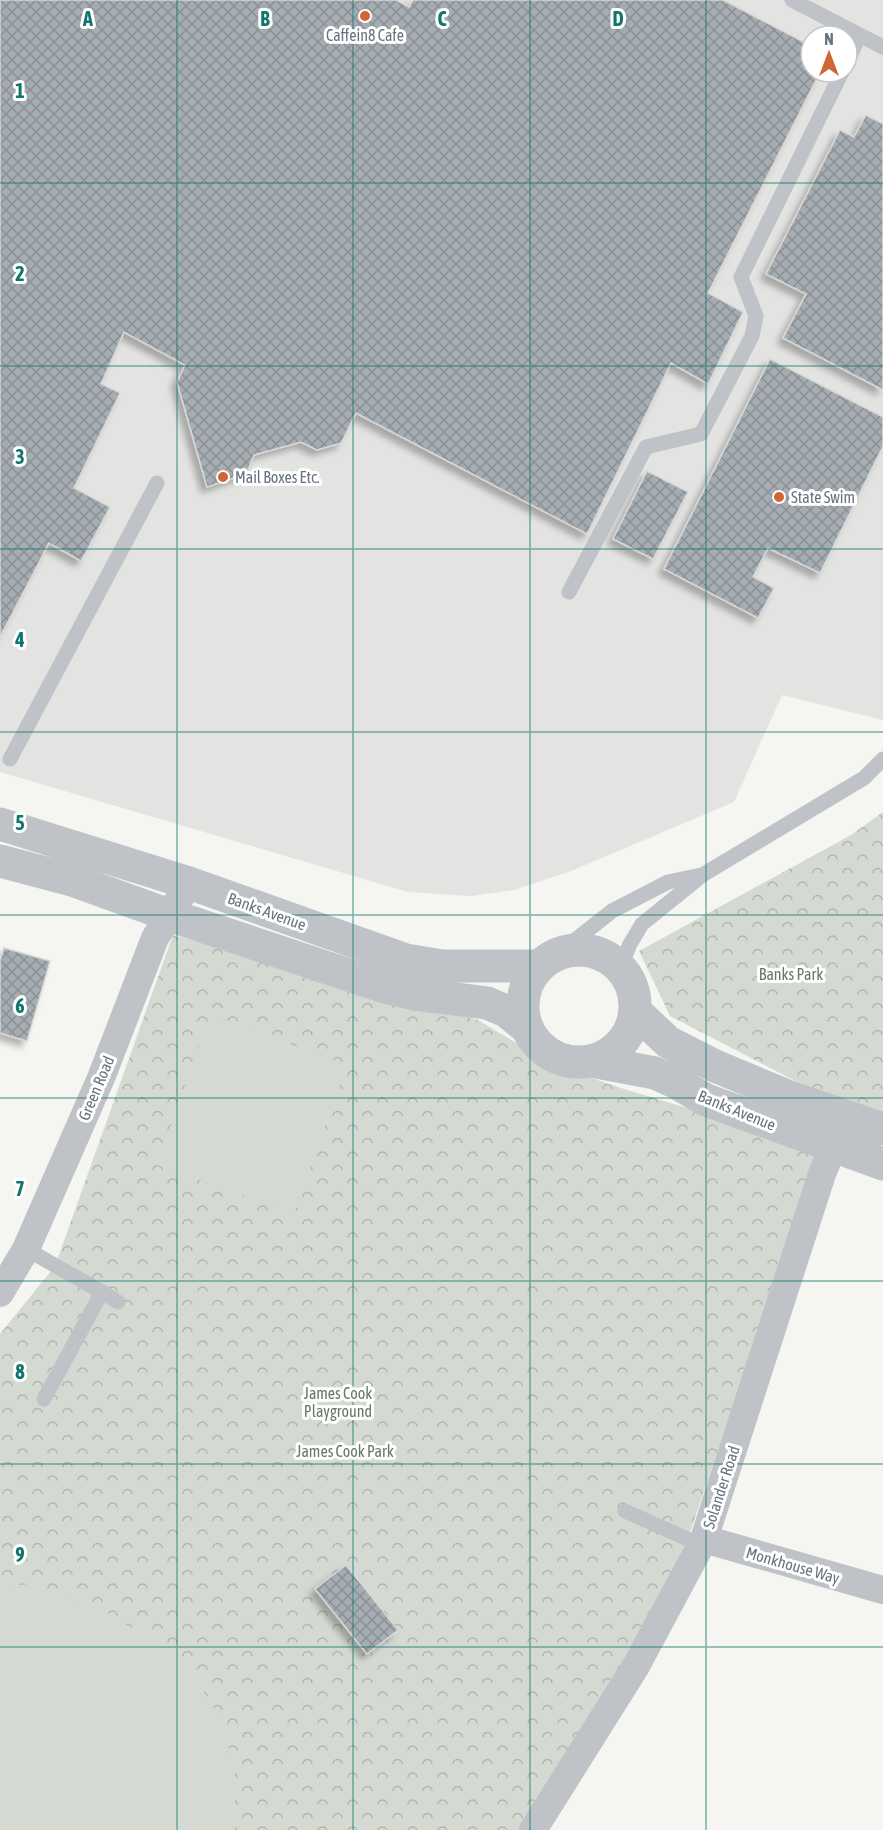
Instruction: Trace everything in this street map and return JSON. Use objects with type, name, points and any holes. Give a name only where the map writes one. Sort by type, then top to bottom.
[{"type":"street","name":"Banks Avenue","points":[[0,824],[189,883],[406,960],[442,966],[548,961]]},
{"type":"street","points":[[0,861],[72,880],[385,987],[414,994],[487,1003],[506,1011],[527,1028]]},
{"type":"street","name":"Green Road","points":[[0,1293],[26,1249],[102,1078],[155,938],[189,883]]},
{"type":"street","points":[[572,951],[589,951],[600,954],[620,968],[632,988],[635,1011],[631,1028],[621,1043],[608,1054],[591,1061],[574,1062],[549,1054],[536,1043],[527,1028],[523,1011],[524,996],[528,982],[548,961],[572,951]]},
{"type":"street","name":"Banks Avenue","points":[[635,1011],[668,1042],[715,1066],[787,1096],[840,1130],[883,1164]]},
{"type":"street","name":"Banks Avenue","points":[[591,1061],[655,1073],[705,1100],[840,1130],[883,1129]]},
{"type":"street","name":"Solander Road","points":[[533,1830],[636,1666],[702,1542],[822,1174],[840,1130]]},
{"type":"street","name":"Monkhouse Way","points":[[702,1542],[883,1590]]},
{"type":"lane","points":[[792,0],[882,48]]},
{"type":"lane","points":[[569,592],[646,447],[701,434],[752,336],[756,316],[741,277],[836,84]]},
{"type":"lane","points":[[10,759],[157,483]]},
{"type":"lane","points":[[620,968],[642,924],[704,874],[864,778],[883,759]]},
{"type":"lane","points":[[548,961],[612,911],[668,882],[704,874]]},
{"type":"lane","points":[[26,1249],[118,1302]]},
{"type":"lane","points":[[44,1399],[102,1292]]},
{"type":"lane","points":[[625,1511],[702,1542]]},
{"type":"shaded area","points":[[0,0],[883,0],[883,720],[782,695],[734,802],[571,871],[514,890],[471,896],[408,892],[0,772]]},
{"type":"green space","name":"Banks Park","points":[[883,812],[883,1122],[853,1111],[670,1016],[639,951],[851,835]]},
{"type":"green space","name":"James Cook Park","points":[[173,935],[478,1020],[553,1065],[624,1089],[821,1148],[687,1541],[540,1819],[530,1830],[0,1830],[0,1334],[55,1266]]},
{"type":"green space","points":[[210,1014],[347,1065],[294,1214],[157,1165]]},
{"type":"green space","points":[[35,1584],[106,1612],[180,1657],[213,1706],[235,1765],[235,1830],[0,1830],[0,1586]]},
{"type":"building","points":[[0,0],[396,0],[409,7],[413,0],[723,0],[799,40],[799,84],[814,84],[708,293],[743,312],[708,384],[671,363],[587,534],[356,413],[341,443],[317,450],[301,442],[254,455],[246,474],[207,487],[177,382],[185,365],[124,332],[101,384],[120,393],[74,488],[110,507],[81,561],[49,543],[0,637]]},
{"type":"building","points":[[866,115],[883,124],[883,390],[783,338],[806,294],[766,274],[840,130],[854,137]]},
{"type":"building","name":"State Swim","points":[[770,359],[883,417],[883,446],[820,573],[768,548],[753,577],[774,588],[758,618],[664,569]]},
{"type":"building","points":[[647,471],[688,492],[653,559],[613,539]]},
{"type":"building","points":[[4,948],[50,961],[27,1041],[0,1033],[0,961]]},
{"type":"building","points":[[346,1565],[398,1630],[367,1654],[315,1589]]},
{"type":"place","name":"Caffein8 Cafe","points":[[365,16]]},
{"type":"place","name":"Mail Boxes Etc.","points":[[223,477]]},
{"type":"place","name":"State Swim","points":[[779,497]]},
{"type":"park label","name":"James Cook Playground","points":[[338,1402]]}]
